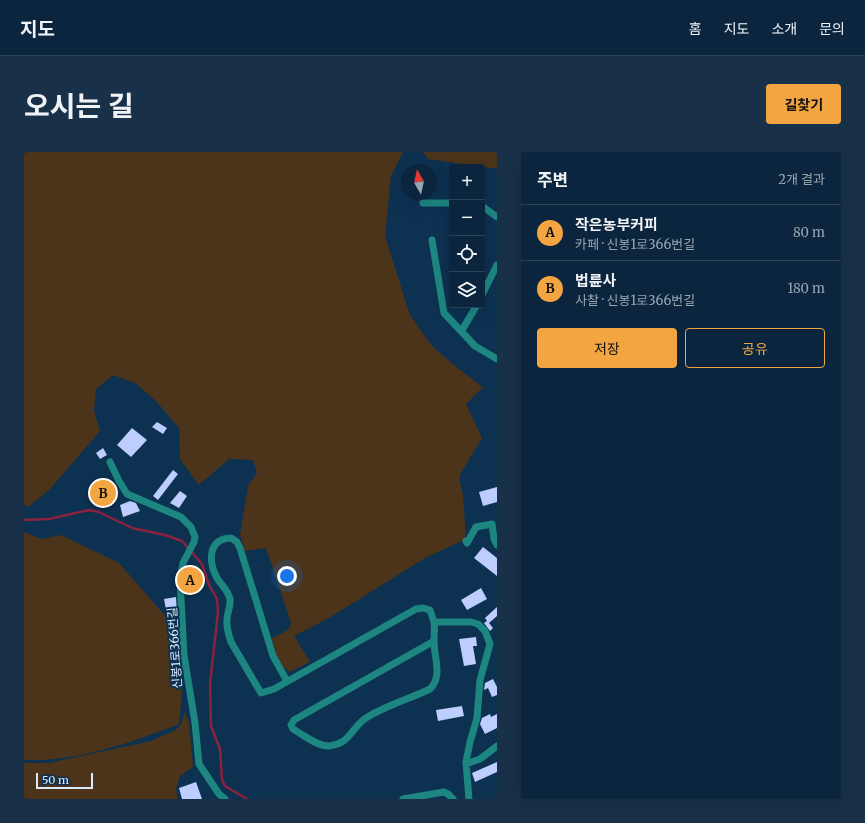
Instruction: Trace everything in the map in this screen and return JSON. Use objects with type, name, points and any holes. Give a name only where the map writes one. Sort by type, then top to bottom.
[{"type":"street","points":[[422,203],[449,204]]},
{"type":"street","points":[[485,208],[497,217]]},
{"type":"street","points":[[432,240],[444,313],[462,330],[475,346],[497,359]]},
{"type":"street","points":[[485,289],[497,266]]},
{"type":"street","points":[[462,330],[475,308]]},
{"type":"street","name":"신봉1로366번길","points":[[110,462],[127,494],[181,518],[188,523],[193,532],[194,542],[183,563],[180,580],[184,655],[195,723],[199,764],[203,774],[219,794],[225,799]]},
{"type":"street","points":[[466,541],[467,543],[476,527],[492,524],[494,539],[497,545]]},
{"type":"street","points":[[287,681],[273,656],[240,548],[237,542],[231,538],[220,540],[214,544],[211,552],[217,578],[229,597],[227,627],[231,642],[261,693],[268,692],[416,609],[423,608],[430,610],[434,622],[437,674],[435,684],[430,689],[364,720],[348,740],[341,743],[322,746],[293,729],[292,724],[294,720],[434,641]]},
{"type":"street","points":[[434,622],[471,622],[478,624],[494,643],[480,680],[477,718],[470,742],[466,764],[469,799]]},
{"type":"street","points":[[466,764],[480,759],[497,746]]},
{"type":"street","points":[[403,799],[444,792],[452,799]]},
{"type":"shaded area","points":[[24,152],[403,152],[391,176],[385,236],[410,315],[432,346],[483,387],[466,404],[482,438],[459,476],[463,496],[466,539],[425,558],[329,618],[294,636],[310,662],[290,672],[280,662],[272,638],[288,630],[291,623],[266,548],[245,551],[240,535],[248,486],[257,473],[253,460],[229,459],[199,485],[180,459],[179,428],[157,402],[135,383],[113,375],[96,389],[94,411],[100,431],[50,489],[28,507],[24,505]]},
{"type":"shaded area","points":[[423,152],[497,152],[497,169],[485,167],[485,164],[462,164],[428,159]]},
{"type":"shaded area","points":[[24,532],[42,539],[61,535],[119,563],[173,625],[182,694],[179,724],[142,738],[103,750],[64,758],[24,760]]},
{"type":"shaded area","points":[[185,712],[189,723],[193,767],[180,776],[176,789],[178,799],[24,799],[24,763],[49,763],[151,741],[176,730],[181,724]]},
{"type":"building","points":[[157,422],[167,428],[163,434],[152,427]]},
{"type":"building","points":[[132,428],[147,440],[131,457],[117,445]]},
{"type":"building","points":[[103,448],[107,455],[100,459],[96,453]]},
{"type":"building","points":[[173,470],[178,474],[158,500],[153,496]]},
{"type":"building","points":[[105,479],[114,496],[104,502],[103,500],[99,503],[92,490],[93,486]]},
{"type":"building","points":[[497,487],[497,502],[483,506],[479,492]]},
{"type":"building","points":[[180,491],[187,496],[179,508],[170,503]]},
{"type":"building","points":[[130,501],[136,503],[140,511],[123,517],[120,505]]},
{"type":"building","points":[[483,547],[497,558],[497,576],[474,558]]},
{"type":"building","points":[[481,588],[487,599],[467,610],[461,600]]},
{"type":"building","points":[[176,597],[177,613],[167,615],[164,599]]},
{"type":"building","points":[[497,607],[497,616],[489,623],[493,628],[490,631],[484,623],[487,621],[485,618]]},
{"type":"building","points":[[476,637],[477,646],[473,646],[476,664],[464,666],[459,639]]},
{"type":"building","points":[[493,679],[497,687],[497,695],[492,697],[488,688],[484,690],[485,683]]},
{"type":"building","points":[[462,706],[464,716],[438,721],[436,710]]},
{"type":"building","points":[[490,714],[491,717],[497,714],[497,728],[485,734],[480,724],[482,718]]},
{"type":"building","points":[[497,762],[497,772],[475,782],[472,773]]},
{"type":"building","points":[[196,782],[202,799],[182,799],[179,788]]},
{"type":"waterway","points":[[24,520],[49,519],[89,510],[99,512],[132,528],[165,535],[182,541],[202,564],[209,585],[217,599],[218,612],[210,684],[211,726],[220,749],[222,780],[225,786],[247,799]]},
{"type":"place","name":"법륜사","points":[[103,493]]},
{"type":"place","name":"작은농부커피","points":[[190,580]]}]
